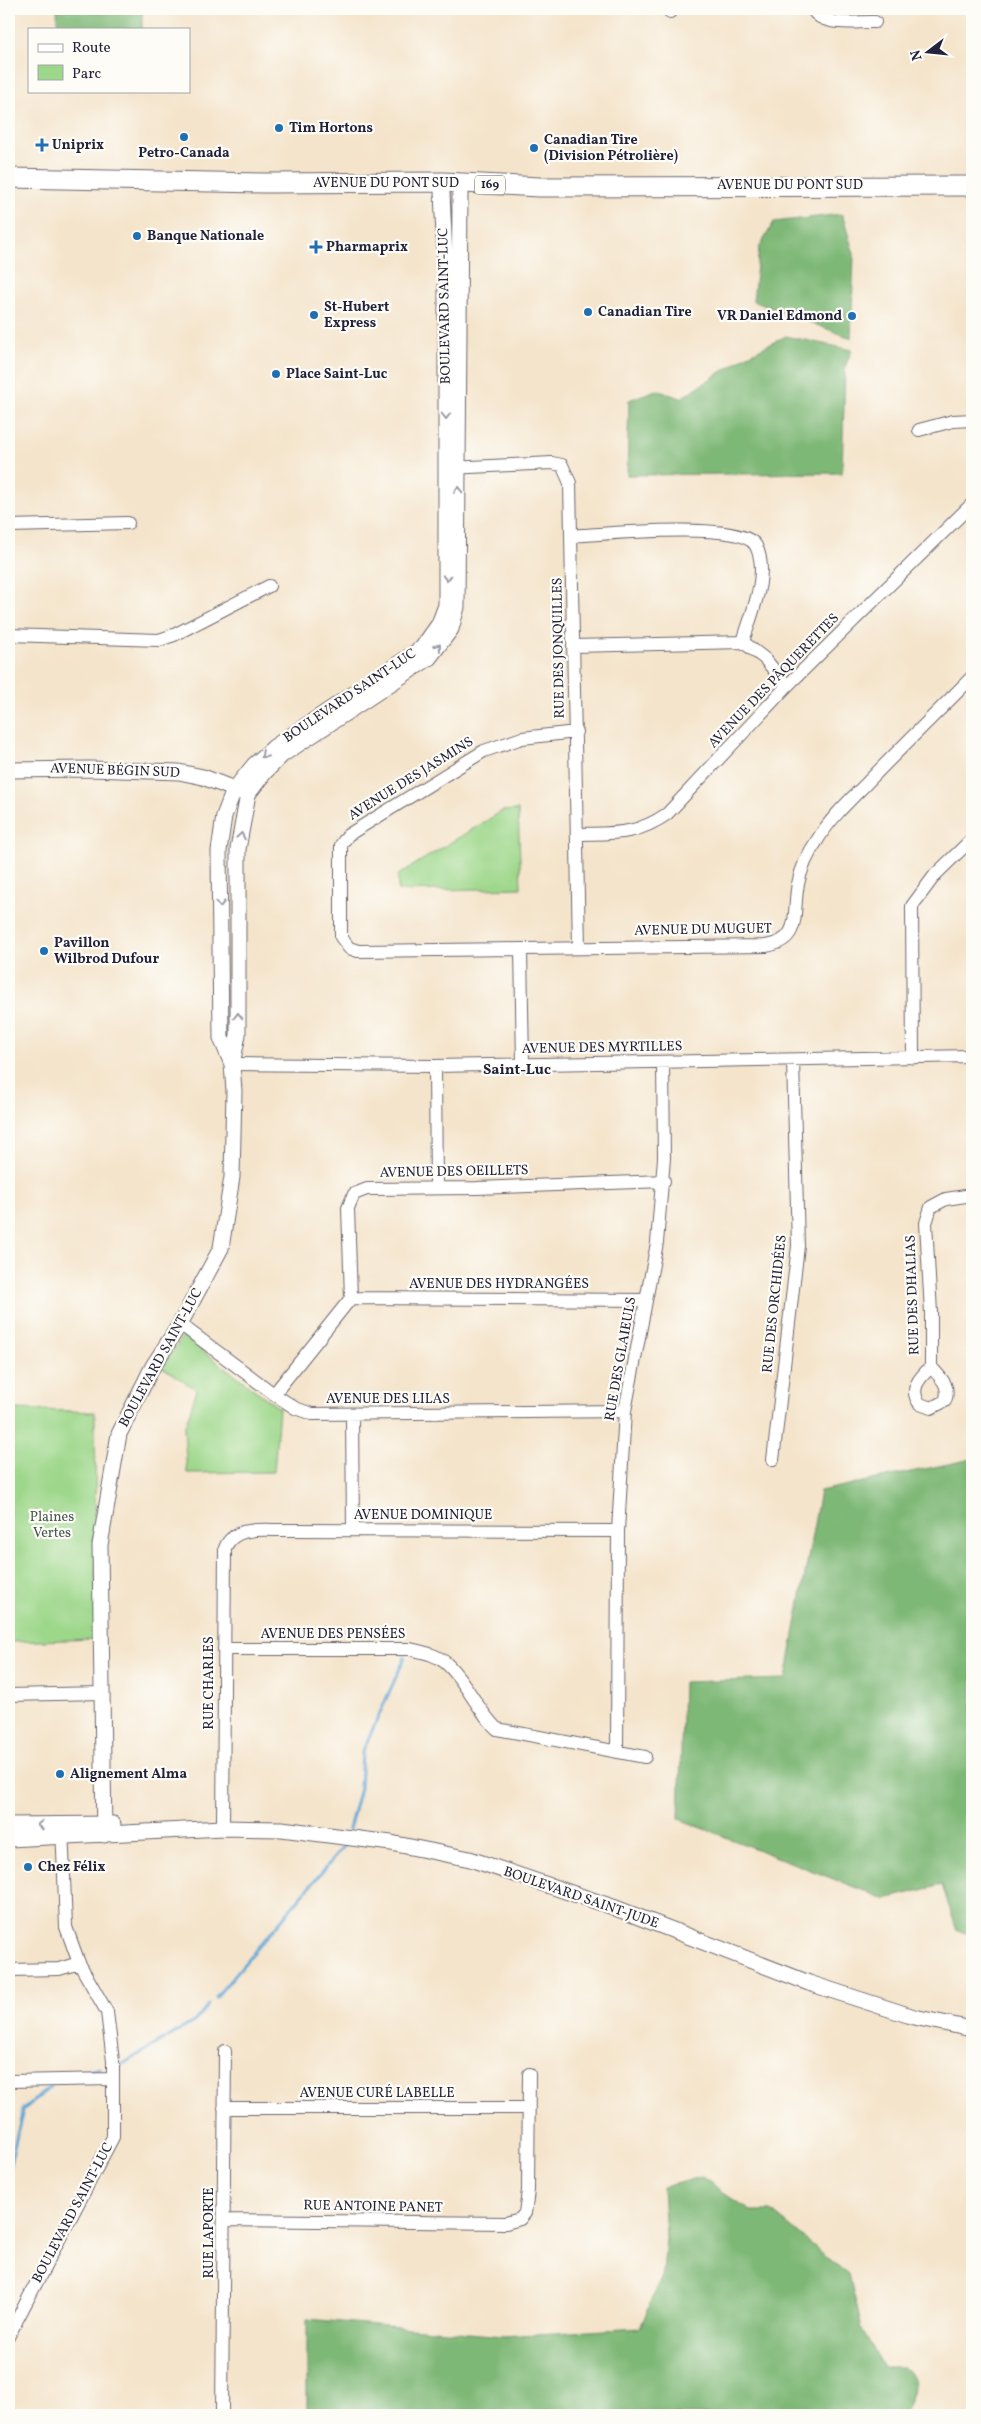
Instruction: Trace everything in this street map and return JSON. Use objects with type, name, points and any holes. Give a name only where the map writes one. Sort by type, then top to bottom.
[{"type":"main road","name":"AVENUE DU PONT SUD","points":[[9,178],[266,183],[443,182],[539,187],[972,186]]},
{"type":"main road","name":"AVENUE DU PONT SUD","points":[[9,190],[451,192],[972,198]]},
{"type":"street","points":[[812,9],[816,14],[827,20],[875,22]]},
{"type":"street","name":"BOULEVARD SAINT-LUC","points":[[104,1829],[100,1545],[119,1434],[153,1366],[180,1324],[221,1248],[230,1203],[234,1091],[232,1064],[221,1038],[219,851],[224,816],[241,792],[254,766],[274,747],[422,648],[431,636],[446,606],[452,467],[446,281],[451,192]]},
{"type":"street","points":[[919,430],[953,421],[972,420]]},
{"type":"street","name":"RUE DES JONQUILLES","points":[[452,467],[562,465],[570,483],[579,948]]},
{"type":"street","name":"AVENUE DES PÂQUERETTES","points":[[577,834],[633,831],[650,826],[667,814],[787,686],[972,504]]},
{"type":"street","points":[[9,526],[128,523]]},
{"type":"street","points":[[572,536],[697,530],[742,535],[755,543],[761,559],[760,580],[743,642]]},
{"type":"street","points":[[9,635],[159,640],[174,635],[269,586]]},
{"type":"street","points":[[574,646],[743,642],[765,658],[787,686]]},
{"type":"street","name":"AVENUE DU MUGUET","points":[[349,948],[358,951],[766,946],[779,944],[787,938],[792,929],[796,917],[796,900],[801,872],[818,838],[848,803],[971,682]]},
{"type":"street","name":"AVENUE DES JASMINS","points":[[349,948],[341,937],[341,845],[348,835],[484,750],[522,738],[576,732]]},
{"type":"street","name":"AVENUE BÉGIN SUD","points":[[9,770],[90,769],[180,772],[203,777],[241,792]]},
{"type":"street","points":[[912,1058],[912,906],[935,875],[972,839]]},
{"type":"street","points":[[521,949],[523,1064]]},
{"type":"street","name":"AVENUE DES MYRTILLES","points":[[232,1064],[435,1066],[793,1061],[972,1056]]},
{"type":"street","name":"RUE DES ORCHIDÉES","points":[[773,1460],[798,1246],[793,1061]]},
{"type":"street","name":"RUE DES GLAIEULS","points":[[617,1752],[618,1531],[625,1411],[658,1243],[664,1181],[663,1062]]},
{"type":"street","points":[[435,1066],[436,1188]]},
{"type":"street","name":"AVENUE DES OEILLETS","points":[[351,1298],[348,1208],[354,1194],[367,1189],[664,1181]]},
{"type":"street","name":"RUE DES DHALIAS","points":[[931,1367],[931,1313],[926,1223],[931,1207],[946,1199],[972,1195]]},
{"type":"street","points":[[274,1394],[351,1298]]},
{"type":"street","name":"AVENUE DES HYDRANGÉES","points":[[351,1298],[646,1300]]},
{"type":"street","name":"AVENUE DES LILAS","points":[[180,1324],[274,1394],[295,1408],[312,1414],[625,1411]]},
{"type":"street","points":[[352,1414],[353,1530]]},
{"type":"street","name":"AVENUE DOMINIQUE","points":[[229,1538],[241,1532],[353,1530],[618,1531]]},
{"type":"street","name":"RUE CHARLES","points":[[223,1828],[225,1548],[229,1538]]},
{"type":"street","name":"AVENUE DES PENSÉES","points":[[224,1649],[410,1649],[431,1654],[446,1664],[486,1718],[497,1729],[617,1752]]},
{"type":"street","points":[[9,1695],[102,1694]]},
{"type":"street","points":[[617,1752],[644,1757]]},
{"type":"street","name":"BOULEVARD SAINT-JUDE","points":[[9,1825],[62,1831]]},
{"type":"street","name":"BOULEVARD SAINT-JUDE","points":[[9,1839],[62,1831],[223,1828],[282,1829],[391,1843],[470,1859],[613,1907],[809,1983],[914,2017],[972,2029]]},
{"type":"street","name":"BOULEVARD SAINT-LUC","points":[[9,2335],[113,2136],[113,2061],[107,2012],[79,1963],[66,1927],[62,1831]]},
{"type":"street","points":[[9,1970],[58,1969],[79,1963]]},
{"type":"street","name":"RUE LAPORTE","points":[[222,2415],[225,2051]]},
{"type":"street","points":[[529,2074],[529,2108]]},
{"type":"street","points":[[9,2081],[113,2079]]},
{"type":"street","name":"AVENUE CURÉ LABELLE","points":[[224,2108],[529,2108]]},
{"type":"street","name":"RUE ANTOINE PANET","points":[[224,2220],[506,2223],[520,2219],[526,2213],[528,2191],[529,2108]]},
{"type":"green space","points":[[57,9],[142,9],[142,28],[58,28]]},
{"type":"green space","points":[[842,214],[854,254],[851,338],[753,301],[759,248],[774,222]]},
{"type":"green space","points":[[786,336],[852,350],[845,367],[842,473],[627,475],[629,400],[656,390],[681,398],[746,356]]},
{"type":"green space","points":[[518,810],[521,888],[398,891],[398,875],[502,811]]},
{"type":"green space","points":[[183,1336],[279,1408],[274,1472],[187,1473],[184,1429],[197,1390],[162,1367]]},
{"type":"green space","name":"Plaines Vertes","points":[[13,1347],[14,1409],[95,1412],[96,1639],[9,1642],[9,1348]]},
{"type":"green space","points":[[972,1459],[972,1934],[957,1931],[942,1885],[885,1899],[679,1819],[683,1682],[786,1679],[820,1491]]},
{"type":"green space","points":[[702,2177],[751,2211],[771,2211],[849,2275],[862,2328],[884,2368],[905,2368],[913,2379],[914,2391],[904,2415],[307,2415],[307,2319],[503,2336],[640,2328],[663,2274],[666,2239],[663,2187]]},
{"type":"waterway","points":[[349,1829],[360,1788],[362,1753],[405,1657]]},
{"type":"waterway","points":[[216,1997],[344,1846]]},
{"type":"waterway","points":[[121,2065],[195,2021],[208,2005]]},
{"type":"waterway","points":[[77,2074],[100,2068]]},
{"type":"waterway","points":[[9,2168],[23,2110],[50,2087]]},
{"type":"place","name":"Tim Hortons","points":[[279,128]]},
{"type":"place","name":"Petro-Canada","points":[[184,137]]},
{"type":"place","name":"Uniprix","points":[[42,145]]},
{"type":"place","name":"Canadian Tire (Division Pétrolière)","points":[[534,148]]},
{"type":"place","name":"Banque Nationale","points":[[137,236]]},
{"type":"place","name":"Pharmaprix","points":[[316,247]]},
{"type":"place","name":"Canadian Tire","points":[[588,312]]},
{"type":"place","name":"St-Hubert Express","points":[[314,315]]},
{"type":"place","name":"VR Daniel Edmond","points":[[852,316]]},
{"type":"place","name":"Place Saint-Luc","points":[[276,374]]},
{"type":"place","name":"Pavillon Wilbrod Dufour","points":[[44,951]]},
{"type":"place","name":"Alignement Alma","points":[[60,1774]]},
{"type":"place","name":"Chez Félix","points":[[28,1867]]},
{"type":"district","name":"Saint-Luc","points":[[517,1070]]}]
